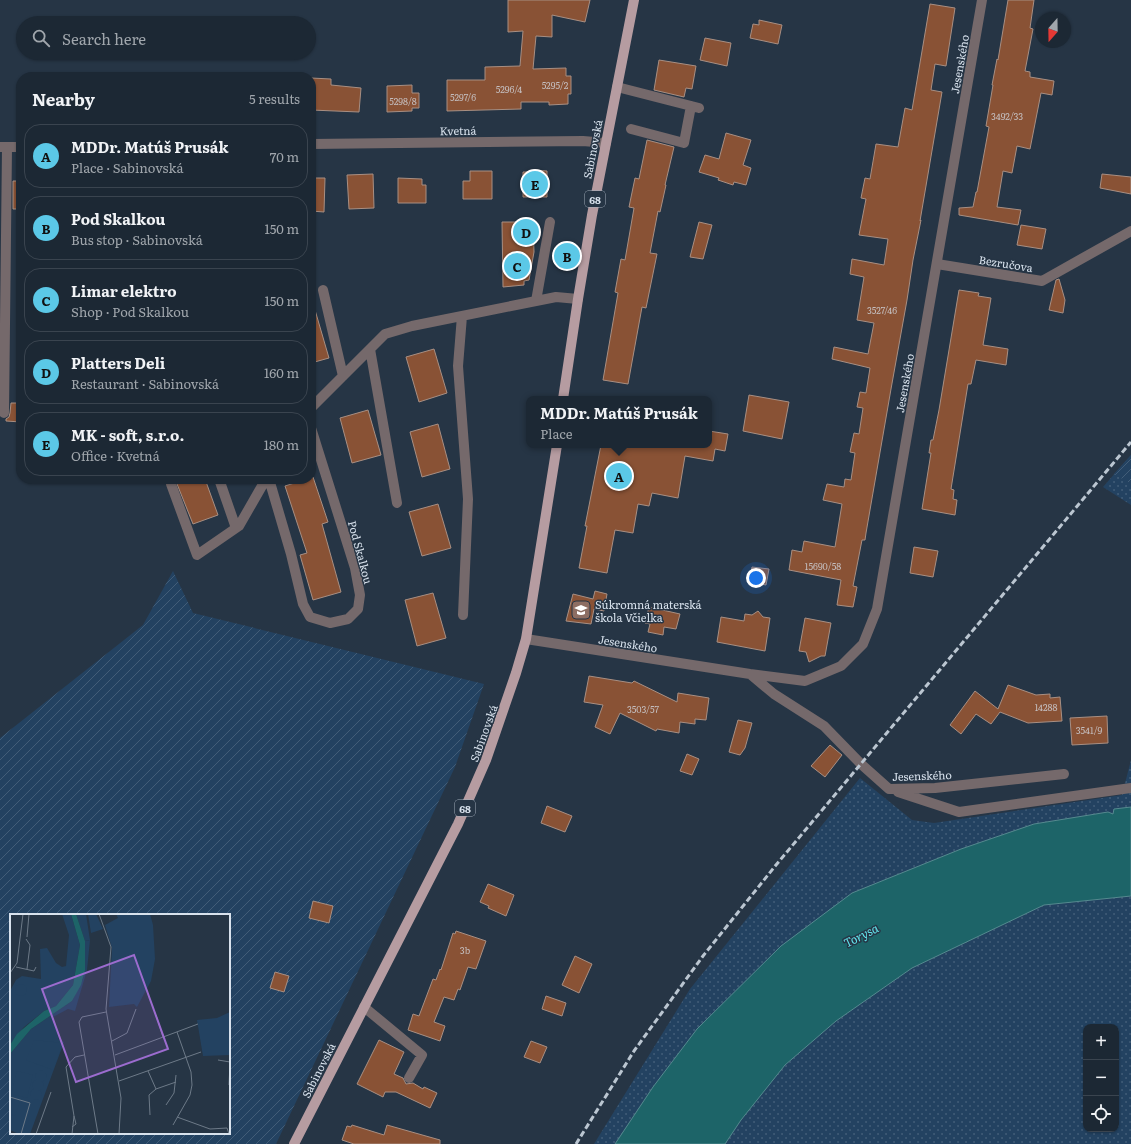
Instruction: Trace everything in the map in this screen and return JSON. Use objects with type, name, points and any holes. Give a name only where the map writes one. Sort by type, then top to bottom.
[{"type":"main road","name":"Sabinovská","points":[[563,396],[592,215],[634,0]]},
{"type":"main road","name":"Sabinovská","points":[[294,1144],[445,850],[472,794],[499,725],[526,639],[557,448]]},
{"type":"street","name":"Jesenského","points":[[526,639],[750,674],[805,681],[840,666],[863,644],[877,610],[982,0]]},
{"type":"street","points":[[617,88],[695,107],[684,143],[631,129]]},
{"type":"street","name":"Kvetná","points":[[316,144],[583,141],[606,143]]},
{"type":"street","points":[[4,413],[4,147],[16,146]]},
{"type":"street","points":[[536,301],[550,222]]},
{"type":"street","name":"Bezručova","points":[[937,264],[1042,281],[1131,231]]},
{"type":"street","points":[[323,290],[342,376]]},
{"type":"street","points":[[316,403],[385,334],[412,326],[556,297],[578,299]]},
{"type":"street","points":[[462,316],[458,366],[468,499],[463,616]]},
{"type":"street","points":[[370,349],[397,503]]},
{"type":"street","name":"Pod Skalkou","points":[[270,484],[291,554],[303,604],[310,617],[330,623],[348,619],[358,609],[360,594],[356,575],[316,444]]},
{"type":"street","points":[[171,484],[197,555],[238,526],[263,484]]},
{"type":"street","points":[[221,484],[236,528]]},
{"type":"street","name":"Jesenského","points":[[750,674],[774,694],[824,726],[889,789],[935,788],[1064,774]]},
{"type":"street","points":[[889,789],[959,812],[1131,788]]},
{"type":"street","points":[[364,1007],[422,1055],[409,1078]]},
{"type":"shaded area","points":[[1131,455],[1131,505],[1103,487]]},
{"type":"shaded area","points":[[1131,455],[1131,484],[1114,474]]},
{"type":"shaded area","points":[[173,571],[193,613],[484,684],[455,767],[276,1144],[0,1144],[0,738],[143,625]]},
{"type":"shaded area","points":[[1131,760],[1131,807],[1115,809],[1113,814],[1108,812],[1034,824],[961,849],[852,893],[697,1029],[653,1087],[615,1144],[594,1144],[690,989],[860,778],[912,820],[934,823],[1122,795]]},
{"type":"shaded area","points":[[1131,896],[1131,1144],[725,1144],[741,1120],[785,1065],[836,1021],[912,968],[1044,905]]},
{"type":"water","name":"Torysa","points":[[1131,807],[1131,896],[1044,905],[912,968],[836,1021],[785,1065],[741,1120],[725,1144],[615,1144],[653,1087],[697,1029],[781,946],[852,893],[961,849],[1034,824],[1108,812],[1113,814],[1114,809]]},
{"type":"building","points":[[508,0],[590,0],[585,22],[552,15],[552,37],[536,36],[533,69],[566,68],[566,76],[571,76],[571,94],[568,94],[568,104],[549,105],[549,102],[521,102],[521,109],[447,111],[447,80],[485,80],[485,67],[520,66],[523,31],[508,32]]},
{"type":"building","points":[[1008,0],[1034,0],[1030,28],[1033,29],[1025,71],[1030,72],[1030,77],[1054,81],[1052,95],[1041,93],[1030,149],[1017,146],[1012,173],[1003,171],[997,207],[1021,210],[1018,225],[959,215],[959,208],[973,207],[977,192],[989,127],[986,126],[992,85],[997,59],[998,60]]},
{"type":"building","points":[[930,4],[955,8],[946,66],[935,64],[931,90],[942,92],[865,540],[862,540],[853,586],[857,587],[853,607],[837,605],[841,580],[789,570],[792,550],[802,552],[804,541],[835,547],[842,504],[823,500],[827,484],[844,487],[845,479],[851,480],[855,453],[850,452],[854,433],[859,434],[863,408],[857,407],[860,392],[866,393],[870,368],[832,359],[834,347],[868,354],[874,323],[857,320],[864,277],[850,274],[852,259],[884,265],[888,239],[859,235],[866,199],[861,198],[865,178],[870,179],[876,144],[898,147],[905,108],[912,110]]},
{"type":"building","points":[[759,20],[782,25],[778,44],[750,38],[753,24],[759,25]]},
{"type":"building","points":[[705,38],[731,43],[727,66],[700,60]]},
{"type":"building","points":[[659,60],[696,66],[692,89],[686,88],[684,97],[654,90]]},
{"type":"building","points":[[316,78],[331,79],[331,85],[361,88],[359,112],[316,110]]},
{"type":"building","points":[[412,85],[412,93],[419,93],[419,108],[412,108],[412,111],[387,112],[387,86]]},
{"type":"building","points":[[726,133],[751,140],[743,165],[751,168],[746,185],[734,182],[733,185],[718,180],[719,178],[699,172],[705,155],[719,159]]},
{"type":"building","points":[[647,140],[674,147],[660,212],[658,211],[650,253],[657,254],[646,308],[642,307],[628,384],[603,380],[618,293],[615,292],[621,259],[625,260],[634,208],[629,207],[635,178],[639,179]]},
{"type":"building","points":[[533,170],[547,171],[547,197],[523,197],[523,172],[533,172]]},
{"type":"building","points":[[470,171],[492,171],[492,199],[463,199],[463,181],[470,181]]},
{"type":"building","points":[[373,174],[374,208],[349,209],[347,175]]},
{"type":"building","points":[[1102,174],[1131,177],[1131,194],[1100,188]]},
{"type":"building","points":[[316,178],[325,178],[324,212],[316,211]]},
{"type":"building","points":[[398,178],[422,179],[422,185],[426,185],[426,203],[398,203]]},
{"type":"building","points":[[13,181],[16,181],[16,209],[13,209]]},
{"type":"building","points":[[502,222],[533,222],[534,252],[529,280],[524,281],[524,285],[503,287]]},
{"type":"building","points":[[699,222],[712,225],[703,259],[690,257]]},
{"type":"building","points":[[1021,225],[1046,229],[1042,249],[1017,245]]},
{"type":"building","points":[[1059,279],[1065,300],[1063,313],[1049,310],[1056,280]]},
{"type":"building","points":[[959,290],[979,293],[978,296],[991,298],[983,345],[1008,349],[1006,365],[976,360],[971,384],[968,384],[951,489],[954,490],[953,499],[957,500],[955,515],[922,509],[931,453],[929,453],[931,440],[933,440],[939,410]]},
{"type":"building","points":[[316,313],[329,358],[316,362]]},
{"type":"building","points":[[434,349],[447,393],[419,402],[406,357]]},
{"type":"building","points":[[749,395],[789,402],[782,439],[743,431]]},
{"type":"building","points":[[11,403],[16,403],[16,422],[6,421],[10,413]]},
{"type":"building","points":[[368,410],[381,455],[352,463],[340,418]]},
{"type":"building","points":[[438,424],[450,469],[422,477],[410,432]]},
{"type":"building","points":[[712,431],[728,434],[725,451],[715,449],[713,461],[685,456],[678,498],[652,493],[649,506],[638,504],[633,533],[615,530],[607,573],[579,568],[587,526],[585,526],[600,448],[712,448]]},
{"type":"building","points":[[177,484],[207,484],[218,515],[193,524]]},
{"type":"building","points":[[291,484],[315,484],[328,522],[322,524],[341,592],[313,600],[300,555],[307,553],[285,486]]},
{"type":"building","points":[[438,504],[451,548],[422,556],[409,512]]},
{"type":"building","points":[[914,547],[938,551],[933,577],[910,573]]},
{"type":"building","points":[[752,567],[769,569],[766,585],[749,582]]},
{"type":"building","name":"Súkromná materská škola Včielka","points":[[595,591],[607,594],[604,611],[594,609],[591,624],[566,621],[573,594],[593,599]]},
{"type":"building","points":[[433,593],[446,638],[417,646],[405,600]]},
{"type":"building","points":[[649,607],[680,614],[676,629],[664,627],[663,635],[648,632],[650,624],[645,623]]},
{"type":"building","points":[[758,611],[763,617],[770,618],[765,651],[717,642],[721,617],[744,621],[745,614],[752,615]]},
{"type":"building","points":[[805,618],[831,623],[825,656],[821,656],[809,662],[806,652],[799,651]]},
{"type":"building","points":[[589,676],[632,683],[634,681],[677,702],[678,693],[709,698],[706,720],[695,719],[695,724],[680,722],[679,733],[657,729],[656,731],[620,713],[610,734],[595,727],[603,705],[584,702]]},
{"type":"building","points":[[1008,685],[1036,695],[1050,694],[1050,698],[1060,697],[1062,721],[1028,723],[1000,712],[991,724],[976,714],[961,734],[950,725],[975,691],[998,709]]},
{"type":"building","points":[[1107,716],[1108,743],[1072,745],[1070,718]]},
{"type":"building","points":[[738,720],[752,723],[745,748],[740,755],[729,752]]},
{"type":"building","points":[[830,745],[842,755],[825,777],[811,766]]},
{"type":"building","points":[[687,754],[699,759],[692,775],[680,771]]},
{"type":"building","points":[[547,806],[572,816],[565,832],[541,823]]},
{"type":"building","points":[[488,884],[514,895],[506,916],[488,908],[489,906],[480,902]]},
{"type":"building","points":[[313,901],[333,906],[329,923],[309,918]]},
{"type":"building","points":[[456,931],[486,941],[476,969],[468,967],[460,990],[458,989],[454,1000],[444,997],[434,1022],[445,1026],[440,1041],[408,1030],[413,1014],[419,1016],[433,979],[436,980],[440,969],[441,970],[453,933],[455,934]]},
{"type":"building","points":[[575,956],[592,964],[579,993],[562,985]]},
{"type":"building","points":[[275,972],[289,976],[284,992],[270,988]]},
{"type":"building","points":[[546,996],[566,1003],[562,1016],[542,1009]]},
{"type":"building","points":[[379,1040],[404,1052],[394,1074],[403,1078],[406,1084],[413,1083],[423,1089],[424,1087],[437,1093],[430,1108],[396,1092],[385,1092],[383,1097],[357,1084]]},
{"type":"building","points":[[531,1041],[547,1047],[540,1063],[524,1057]]},
{"type":"building","points":[[352,1125],[384,1135],[387,1125],[440,1140],[440,1144],[354,1144],[342,1140],[347,1126],[351,1127]]},
{"type":"railway","points":[[576,1144],[634,1051],[703,956],[776,865],[1131,442]]},
{"type":"place","name":"MK - soft, s.r.o.","points":[[535,184]]},
{"type":"place","name":"Platters Deli","points":[[526,232]]},
{"type":"place","name":"Pod Skalkou","points":[[567,256]]},
{"type":"place","name":"Limar elektro","points":[[517,266]]},
{"type":"place","name":"MDDr. Matúš Prusák","points":[[619,476]]},
{"type":"place","name":"Súkromná materská škola Včielka","points":[[581,610]]}]
